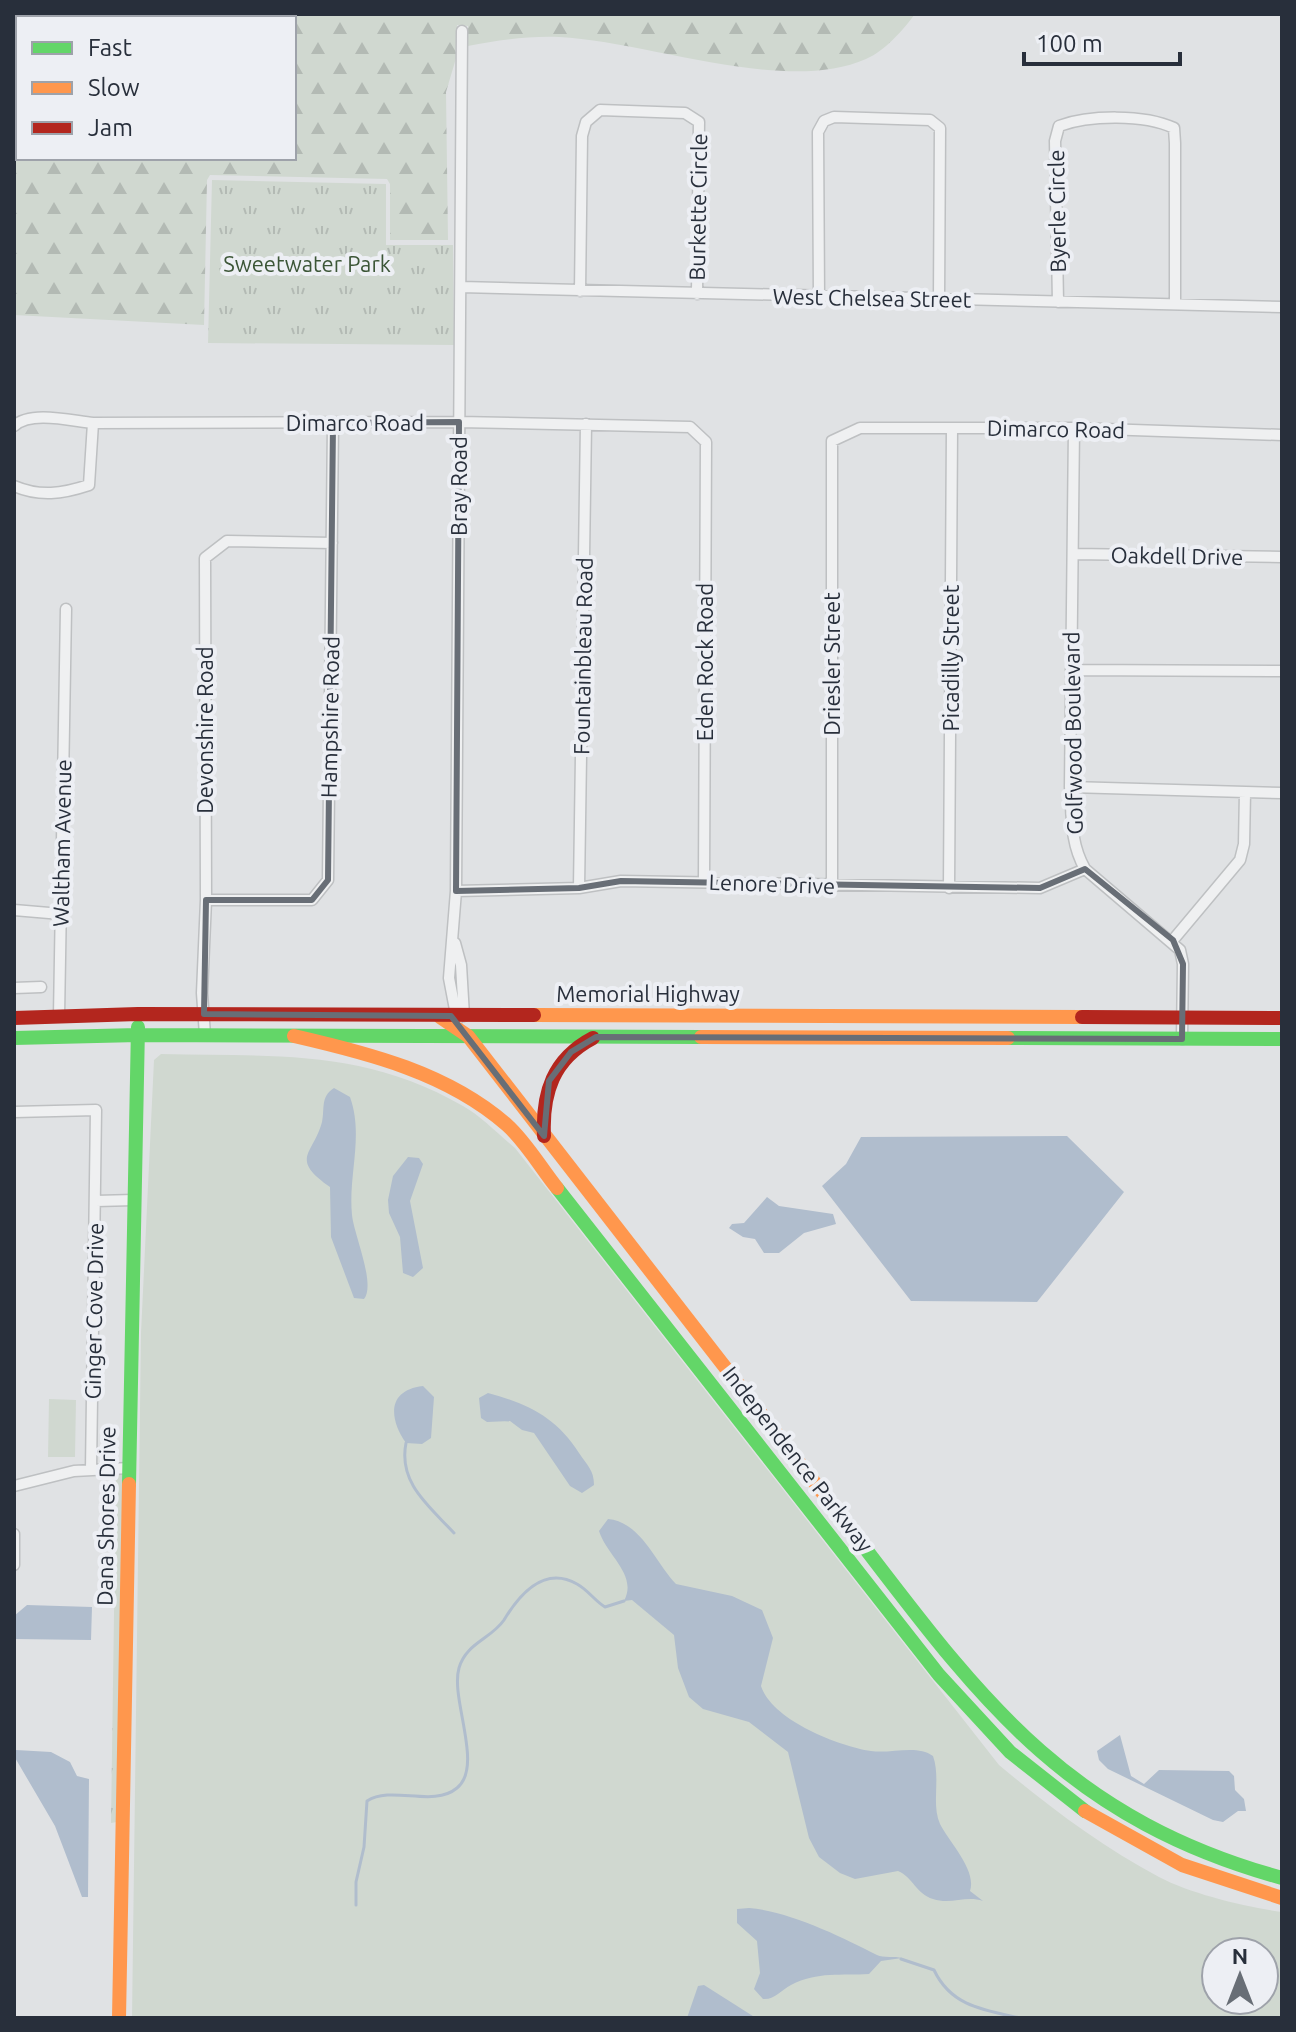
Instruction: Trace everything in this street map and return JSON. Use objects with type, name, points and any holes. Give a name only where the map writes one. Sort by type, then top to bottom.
[{"type":"main road","name":"Dana Shores Drive","points":[[119,2018],[138,1014]]},
{"type":"main road","points":[[14,1018],[204,1014]]},
{"type":"main road","name":"Independence Parkway","points":[[204,1014],[439,1016],[458,1019],[544,1136],[957,1666],[1007,1724],[1059,1771],[1135,1822],[1215,1858],[1282,1878]]},
{"type":"main road","points":[[59,1016],[60,1036]]},
{"type":"main road","points":[[652,1016],[652,1037]]},
{"type":"main road","name":"Memorial Highway","points":[[458,1019],[652,1016],[1282,1018]]},
{"type":"main road","points":[[803,1017],[803,1037]]},
{"type":"main road","points":[[971,1018],[971,1038]]},
{"type":"main road","points":[[426,1036],[458,1019]]},
{"type":"main road","name":"Memorial Highway","points":[[14,1038],[205,1035],[1282,1039]]},
{"type":"main road","name":"Independence Parkway","points":[[294,1036],[365,1052],[419,1070],[465,1094],[509,1127],[946,1685],[999,1745],[1056,1794],[1134,1844],[1227,1883],[1282,1898]]},
{"type":"main road","points":[[544,1136],[543,1100],[549,1081],[571,1052],[596,1037]]},
{"type":"street","name":"Bray Road","points":[[458,1019],[461,965],[454,941],[462,31]]},
{"type":"street","name":"Burkette Circle","points":[[580,291],[582,136],[586,122],[600,110],[685,113],[699,122],[697,294]]},
{"type":"street","points":[[819,298],[818,132],[824,121],[834,117],[930,120],[940,128],[939,299]]},
{"type":"street","name":"Byerle Circle","points":[[1058,302],[1055,141],[1059,126],[1075,120],[1158,121],[1174,128],[1175,304]]},
{"type":"street","name":"West Chelsea Street","points":[[461,287],[1282,307]]},
{"type":"street","name":"Dimarco Road","points":[[14,426],[21,420],[36,419],[93,423],[586,424],[690,427],[706,442]]},
{"type":"street","points":[[14,486],[33,494],[68,492],[89,485],[93,423]]},
{"type":"street","name":"Hampshire Road","points":[[206,900],[312,900],[328,880],[333,423]]},
{"type":"street","name":"Fountainbleau Road","points":[[579,888],[586,424]]},
{"type":"street","name":"Dimarco Road","points":[[832,441],[860,428],[1074,428],[1282,435]]},
{"type":"street","name":"Picadilly Street","points":[[949,888],[952,428]]},
{"type":"street","name":"Golfwood Boulevard","points":[[1074,428],[1070,787],[1074,844],[1085,869]]},
{"type":"street","name":"Driesler Street","points":[[832,441],[832,886]]},
{"type":"street","name":"Eden Rock Road","points":[[704,881],[706,442]]},
{"type":"street","name":"Devonshire Road","points":[[205,1035],[205,558],[227,541],[332,543]]},
{"type":"street","name":"Oakdell Drive","points":[[1073,554],[1282,557]]},
{"type":"street","name":"Waltham Avenue","points":[[59,1016],[66,609]]},
{"type":"street","points":[[1071,670],[1282,671]]},
{"type":"street","points":[[1070,787],[1282,793]]},
{"type":"street","points":[[1173,940],[1240,860],[1244,844],[1245,792]]},
{"type":"street","points":[[1085,869],[1173,940],[1183,958],[1182,1039]]},
{"type":"street","name":"Lenore Drive","points":[[456,891],[579,888],[621,881],[1040,888],[1085,869]]},
{"type":"street","points":[[14,910],[61,914]]},
{"type":"street","points":[[14,988],[41,987]]},
{"type":"street","name":"Ginger Cove Drive","points":[[14,1112],[96,1110],[91,1470]]},
{"type":"street","name":"Ginger Cove Drive","points":[[96,1201],[134,1200]]},
{"type":"street","points":[[14,1486],[91,1470],[129,1468]]},
{"type":"street","points":[[14,1534],[17,1552],[14,1565]]},
{"type":"highlighted area","points":[[459,422],[456,891],[579,888],[621,881],[1040,888],[1085,869],[1173,940],[1183,964],[1182,1039],[596,1037],[571,1052],[549,1081],[544,1136],[451,1016],[204,1014],[206,900],[312,900],[328,880],[333,423]]},
{"type":"green space","points":[[14,14],[915,14],[887,45],[866,59],[833,69],[796,71],[756,69],[559,37],[513,39],[468,46],[468,26],[457,25],[457,55],[446,92],[448,240],[390,240],[390,184],[387,179],[210,175],[207,180],[204,325],[14,315]]},
{"type":"green space","name":"Sweetwater Park","points":[[212,180],[386,184],[386,245],[453,245],[454,345],[208,343]]},
{"type":"green space","points":[[161,1054],[279,1056],[352,1065],[426,1087],[463,1106],[515,1148],[999,1765],[1076,1825],[1159,1877],[1219,1899],[1282,1912],[1282,2018],[132,2018],[141,1333],[154,1060]]},
{"type":"green space","points":[[49,1399],[76,1400],[75,1457],[48,1457]]},
{"type":"green space","points":[[116,1474],[124,1474],[117,1822],[111,1823]]},
{"type":"water","points":[[334,1088],[350,1097],[356,1126],[351,1200],[366,1271],[367,1292],[364,1299],[354,1298],[331,1237],[330,1187],[310,1169],[307,1162],[322,1122],[325,1099]]},
{"type":"water","points":[[1067,1136],[1124,1192],[1037,1302],[911,1301],[822,1186],[846,1164],[861,1137]]},
{"type":"water","points":[[408,1157],[419,1158],[423,1164],[410,1201],[423,1268],[413,1277],[403,1273],[400,1237],[389,1213],[388,1200],[393,1176]]},
{"type":"water","points":[[767,1197],[779,1206],[833,1214],[836,1224],[804,1233],[779,1253],[764,1253],[755,1239],[743,1237],[729,1228],[732,1224],[744,1223]]},
{"type":"water","points":[[423,1386],[434,1397],[431,1438],[422,1444],[406,1443],[394,1415],[397,1399],[411,1389]]},
{"type":"water","points":[[488,1393],[528,1407],[551,1421],[587,1464],[594,1485],[582,1493],[570,1486],[534,1433],[522,1430],[510,1421],[487,1422],[481,1418],[479,1398]]},
{"type":"water","points":[[608,1519],[630,1527],[676,1584],[732,1596],[762,1610],[773,1638],[761,1686],[778,1710],[808,1729],[841,1744],[879,1752],[927,1752],[933,1756],[937,1816],[970,1874],[970,1891],[983,1901],[946,1901],[927,1897],[898,1871],[855,1879],[840,1873],[819,1857],[809,1838],[788,1752],[749,1722],[703,1709],[689,1697],[678,1668],[674,1635],[632,1600],[624,1601],[627,1583],[624,1574],[599,1531]]},
{"type":"water","points":[[27,1605],[92,1607],[91,1640],[14,1639],[14,1616]]},
{"type":"water","points":[[1120,1735],[1131,1776],[1144,1784],[1159,1770],[1229,1771],[1234,1776],[1235,1790],[1244,1799],[1246,1811],[1238,1811],[1223,1822],[1213,1820],[1108,1769],[1099,1760],[1097,1751]]},
{"type":"water","points":[[16,1750],[51,1752],[70,1762],[77,1776],[89,1779],[88,1897],[82,1897],[55,1826],[14,1756]]},
{"type":"water","points":[[749,1908],[798,1919],[880,1956],[902,1958],[881,1961],[869,1974],[811,1978],[763,1999],[754,1989],[760,1973],[757,1941],[737,1923],[737,1909]]},
{"type":"water","points":[[704,1985],[756,2018],[687,2018],[698,1986]]},
{"type":"waterway","points":[[406,1443],[405,1457],[411,1482],[454,1533]]},
{"type":"waterway","points":[[356,1905],[356,1882],[364,1847],[367,1801],[388,1795],[425,1797],[447,1794],[457,1788],[464,1778],[467,1749],[457,1681],[459,1668],[467,1653],[499,1626],[525,1593],[543,1580],[565,1579],[577,1584],[605,1607],[624,1601]]},
{"type":"waterway","points":[[901,1959],[934,1970],[949,1992],[959,1999],[1020,2018]]},
{"type":"traffic: fast","points":[[129,1484],[138,1027]]},
{"type":"traffic: fast","points":[[14,1038],[138,1035],[701,1037]]},
{"type":"traffic: fast","points":[[1008,1038],[1282,1039]]},
{"type":"traffic: fast","points":[[557,1188],[939,1675],[1010,1752],[1085,1811]]},
{"type":"traffic: fast","points":[[825,1496],[970,1679],[1018,1730],[1071,1776],[1131,1816],[1201,1850],[1282,1878]]},
{"type":"traffic: slow","points":[[534,1015],[1082,1017]]},
{"type":"traffic: slow","points":[[440,1017],[468,1036],[825,1496]]},
{"type":"traffic: slow","points":[[294,1036],[406,1067],[459,1092],[507,1125],[557,1188]]},
{"type":"traffic: slow","points":[[701,1037],[1008,1038]]},
{"type":"traffic: slow","points":[[119,2018],[129,1484]]},
{"type":"traffic: slow","points":[[1085,1811],[1182,1865],[1282,1898]]},
{"type":"traffic: jam","points":[[14,1018],[138,1014],[534,1015]]},
{"type":"traffic: jam","points":[[1082,1017],[1282,1018]]},
{"type":"traffic: jam","points":[[544,1136],[545,1106],[553,1079],[568,1056],[593,1038]]}]
